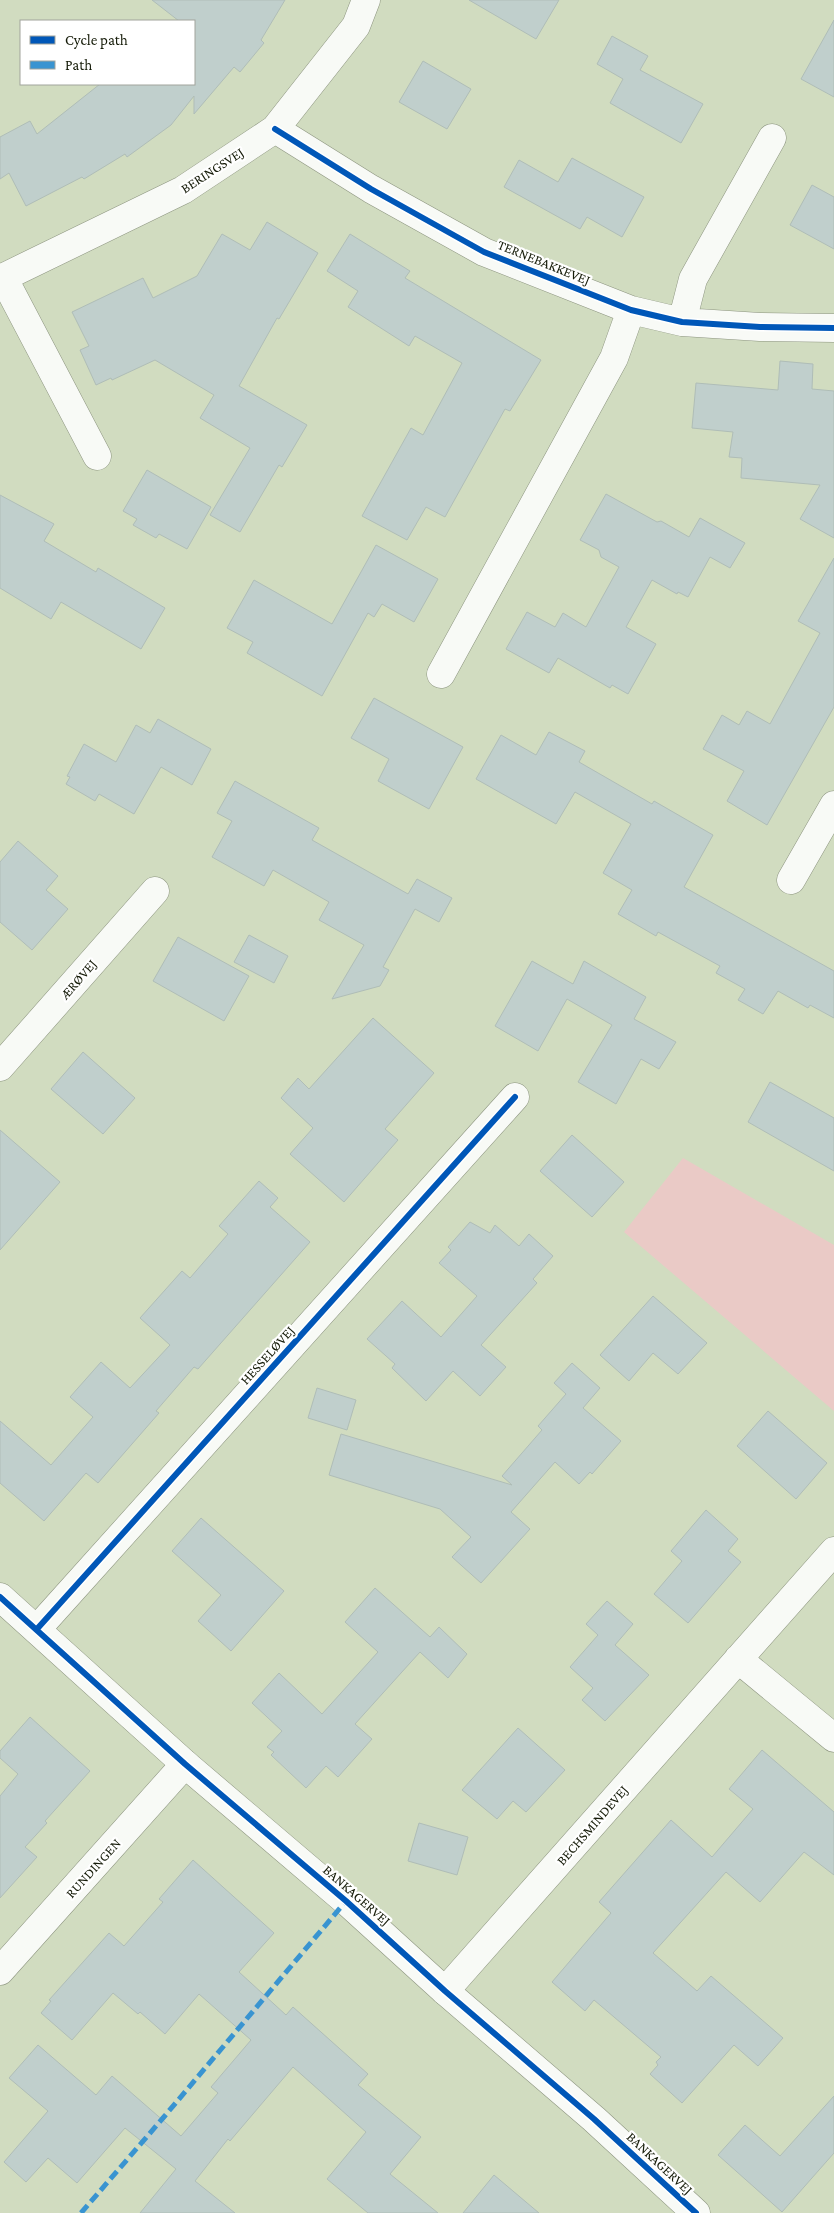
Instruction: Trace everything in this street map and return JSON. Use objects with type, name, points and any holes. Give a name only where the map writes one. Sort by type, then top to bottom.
[{"type":"street","name":"BERINGSVEJ","points":[[97,456],[2,278],[183,190],[275,129],[356,26],[366,0]]},
{"type":"street","name":"TERNEBAKKEVEJ","points":[[275,129],[371,189],[484,252],[631,310],[682,322],[760,327],[834,328]]},
{"type":"street","points":[[682,322],[693,279],[772,138]]},
{"type":"street","points":[[441,674],[614,358],[631,310]]},
{"type":"street","points":[[791,880],[834,804]]},
{"type":"street","name":"ÆRØVEJ","points":[[0,1067],[155,891]]},
{"type":"street","name":"HESSELØVEJ","points":[[37,1630],[515,1097]]},
{"type":"street","name":"BECHSMINDEVEJ","points":[[445,1991],[834,1551]]},
{"type":"street","name":"BANKAGERVEJ","points":[[0,1597],[185,1764],[346,1901],[445,1991],[594,2119],[696,2213]]},
{"type":"street","points":[[738,1659],[834,1738]]},
{"type":"street","name":"RUNDINGEN","points":[[0,1971],[185,1764]]},
{"type":"shaded area","points":[[683,1158],[834,1245],[834,1411],[624,1232]]},
{"type":"building","points":[[152,0],[285,0],[261,40],[264,43],[240,72],[234,67],[194,114],[194,96],[171,125],[127,157],[125,154],[84,179],[82,177],[26,206],[9,173],[0,179],[0,137],[30,121],[37,134],[99,85],[195,85],[195,20],[178,20]]},
{"type":"building","points":[[469,0],[559,0],[536,39]]},
{"type":"building","points":[[834,20],[834,97],[801,79]]},
{"type":"building","points":[[612,36],[648,56],[640,70],[703,104],[681,143],[610,103],[623,79],[597,64]]},
{"type":"building","points":[[423,61],[471,89],[447,129],[399,102]]},
{"type":"building","points":[[572,158],[644,197],[622,237],[587,217],[580,229],[504,187],[519,160],[558,182]]},
{"type":"building","points":[[812,185],[834,197],[834,249],[790,225]]},
{"type":"building","points":[[267,222],[318,253],[279,319],[277,318],[239,386],[307,425],[282,467],[279,465],[240,532],[210,515],[250,448],[200,418],[214,395],[155,360],[112,380],[111,378],[96,385],[80,350],[89,346],[72,312],[143,278],[153,298],[197,276],[222,234],[250,250]]},
{"type":"building","points":[[350,234],[410,271],[405,278],[541,360],[510,411],[505,409],[445,517],[426,507],[407,540],[362,516],[411,428],[423,435],[462,363],[415,336],[409,346],[348,307],[358,291],[327,271]]},
{"type":"building","points":[[780,361],[813,364],[812,389],[834,391],[834,538],[800,519],[820,485],[741,478],[742,458],[729,457],[733,432],[692,428],[696,383],[778,390]]},
{"type":"building","points":[[147,470],[211,507],[187,549],[159,534],[156,538],[133,525],[137,519],[123,511]]},
{"type":"building","points":[[606,494],[689,537],[700,518],[745,543],[730,568],[710,557],[688,597],[678,592],[677,594],[652,580],[626,627],[656,644],[628,694],[612,685],[610,688],[558,658],[549,673],[506,649],[527,612],[555,627],[563,613],[586,627],[619,567],[601,557],[599,550],[580,540]]},
{"type":"building","points":[[0,495],[54,524],[44,541],[96,572],[98,568],[165,608],[141,649],[61,602],[51,619],[0,588]]},
{"type":"building","points":[[376,545],[438,579],[414,622],[382,604],[374,617],[368,613],[322,696],[247,653],[253,642],[227,628],[254,580],[332,624]]},
{"type":"building","points":[[834,558],[834,707],[767,825],[727,801],[744,771],[703,749],[722,715],[739,725],[747,711],[770,724],[820,633],[798,621]]},
{"type":"building","points":[[374,698],[463,747],[429,809],[378,781],[389,759],[351,738]]},
{"type":"building","points":[[158,719],[211,749],[192,785],[161,767],[134,814],[99,794],[95,801],[66,784],[70,777],[67,776],[84,744],[116,762],[136,725],[150,733]]},
{"type":"building","points":[[549,732],[585,751],[579,762],[652,804],[654,801],[713,835],[684,887],[834,971],[834,1018],[810,1005],[808,1008],[778,991],[763,1014],[738,1000],[745,989],[716,973],[720,966],[658,932],[656,936],[618,914],[632,890],[603,873],[631,824],[575,792],[556,824],[476,779],[501,735],[536,755]]},
{"type":"building","points":[[235,781],[319,828],[312,840],[408,894],[417,879],[452,898],[439,922],[415,909],[383,967],[389,970],[380,986],[332,999],[364,945],[319,920],[329,902],[273,870],[264,886],[212,857],[232,821],[217,813]]},
{"type":"building","points":[[18,841],[58,876],[46,890],[68,909],[32,950],[0,922],[0,862]]},
{"type":"building","points":[[249,935],[288,956],[274,983],[234,962]]},
{"type":"building","points":[[178,937],[249,976],[224,1021],[153,981]]},
{"type":"building","points":[[532,961],[573,984],[584,961],[646,997],[634,1019],[676,1042],[659,1069],[641,1059],[616,1104],[578,1082],[612,1025],[567,999],[538,1051],[495,1026]]},
{"type":"building","points":[[373,1018],[434,1073],[385,1129],[398,1140],[344,1202],[290,1154],[313,1128],[281,1098],[298,1078],[309,1089]]},
{"type":"building","points":[[83,1052],[135,1098],[103,1134],[51,1089]]},
{"type":"building","points":[[770,1082],[834,1118],[834,1171],[748,1122]]},
{"type":"building","points":[[0,1130],[60,1182],[0,1250]]},
{"type":"building","points":[[572,1135],[624,1182],[592,1217],[540,1171]]},
{"type":"building","points":[[259,1181],[278,1198],[270,1207],[310,1242],[198,1369],[194,1367],[156,1411],[159,1413],[98,1483],[86,1473],[44,1521],[0,1483],[0,1421],[51,1465],[93,1417],[70,1397],[101,1362],[130,1388],[170,1345],[140,1318],[182,1271],[190,1278],[228,1234],[219,1226]]},
{"type":"building","points":[[470,1222],[490,1233],[495,1225],[519,1246],[529,1234],[553,1256],[533,1279],[537,1283],[481,1345],[506,1367],[480,1396],[453,1371],[426,1401],[392,1368],[395,1364],[367,1339],[402,1301],[441,1337],[477,1296],[439,1263],[451,1250],[448,1247]]},
{"type":"building","points":[[653,1296],[707,1343],[678,1374],[653,1353],[629,1381],[600,1355]]},
{"type":"building","points":[[572,1363],[600,1388],[583,1408],[621,1441],[592,1474],[590,1472],[579,1484],[555,1462],[511,1512],[530,1529],[481,1583],[452,1557],[471,1537],[440,1509],[329,1475],[341,1434],[512,1485],[502,1476],[542,1430],[538,1426],[566,1394],[554,1383]]},
{"type":"building","points":[[317,1388],[356,1400],[347,1430],[308,1418]]},
{"type":"building","points":[[768,1411],[827,1463],[796,1499],[737,1446]]},
{"type":"building","points":[[706,1510],[738,1539],[728,1551],[741,1562],[688,1623],[654,1594],[682,1561],[671,1551]]},
{"type":"building","points":[[201,1518],[284,1591],[231,1651],[198,1621],[221,1595],[172,1551]]},
{"type":"building","points":[[375,1588],[430,1637],[439,1627],[467,1654],[448,1678],[420,1652],[355,1724],[372,1739],[338,1777],[326,1766],[306,1788],[271,1755],[274,1752],[267,1747],[282,1731],[252,1703],[279,1673],[322,1714],[378,1652],[345,1622]]},
{"type":"building","points":[[607,1601],[633,1624],[615,1645],[649,1675],[605,1721],[582,1700],[593,1688],[570,1667],[598,1635],[586,1624]]},
{"type":"building","points":[[30,1717],[90,1771],[45,1821],[47,1823],[25,1847],[37,1857],[0,1898],[0,1796],[18,1774],[0,1758],[0,1751]]},
{"type":"building","points":[[518,1728],[565,1770],[526,1812],[513,1801],[497,1819],[462,1790]]},
{"type":"building","points":[[762,1750],[834,1812],[834,1875],[804,1852],[760,1902],[726,1872],[653,1953],[697,1991],[711,1976],[783,2038],[758,2066],[734,2045],[682,2103],[650,2074],[658,2065],[656,2062],[661,2057],[594,2000],[585,2011],[552,1982],[611,1913],[599,1902],[671,1820],[712,1857],[753,1809],[729,1789]]},
{"type":"building","points":[[419,1823],[468,1837],[457,1875],[408,1861]]},
{"type":"building","points":[[193,1860],[274,1933],[239,1972],[286,2015],[293,2007],[368,2074],[358,2085],[421,2137],[390,2174],[438,2213],[368,2213],[327,2179],[366,2132],[293,2067],[230,2141],[228,2139],[195,2181],[235,2213],[140,2213],[176,2169],[125,2128],[77,2183],[48,2158],[26,2182],[4,2162],[48,2111],[9,2078],[38,2045],[96,2095],[112,2076],[181,2136],[218,2093],[211,2087],[251,2040],[199,1994],[165,2034],[140,2012],[138,2014],[113,1993],[72,2040],[41,2013],[51,2001],[49,2000],[109,1933],[124,1946],[163,1902],[159,1899]]},
{"type":"building","points":[[834,2096],[834,2153],[782,2212],[718,2155],[745,2125],[780,2156]]},
{"type":"building","points":[[494,2175],[539,2213],[463,2213]]},
{"type":"marked path","points":[[81,2213],[346,1901]]},
{"type":"cycle path","points":[[275,129],[371,189],[484,252],[631,310],[682,322],[760,327],[834,328]]},
{"type":"cycle path","points":[[37,1629],[515,1097]]},
{"type":"cycle path","points":[[0,1597],[185,1764],[346,1901],[445,1991],[594,2119],[696,2213]]}]
